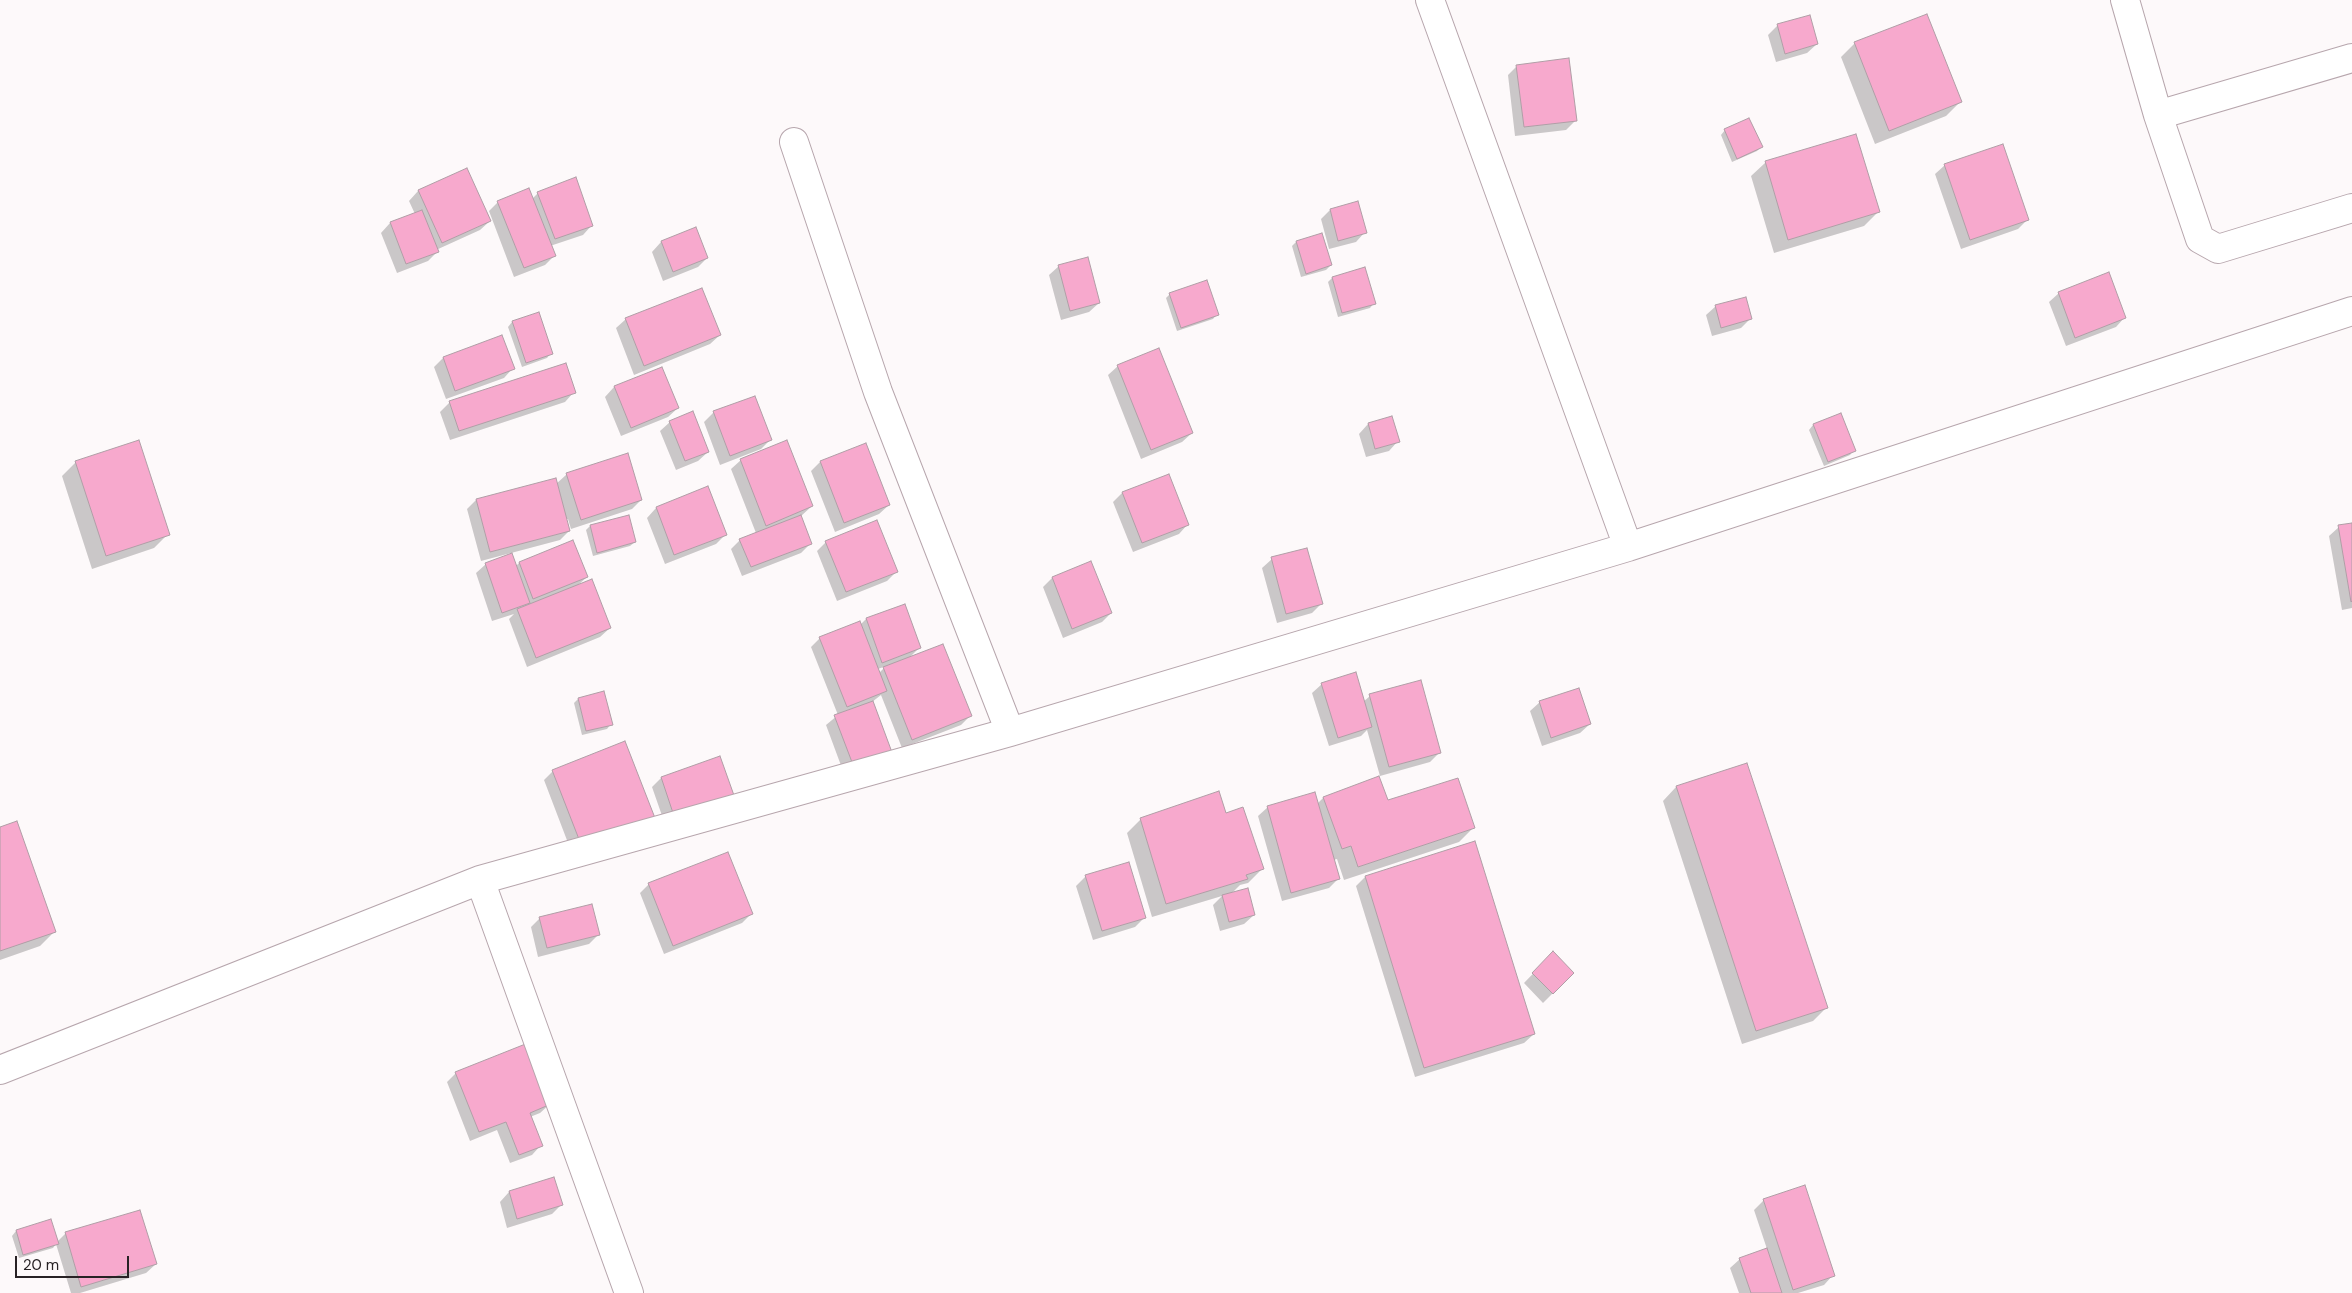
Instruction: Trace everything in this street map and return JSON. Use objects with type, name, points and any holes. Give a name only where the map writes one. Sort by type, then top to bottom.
[{"type":"street","points":[[1430,0],[1628,548]]},
{"type":"street","points":[[2125,0],[2158,115],[2200,239],[2218,250],[2352,208]]},
{"type":"street","points":[[2158,115],[2352,58]]},
{"type":"street","points":[[794,142],[878,392],[1010,732]]},
{"type":"street","points":[[0,1070],[480,880],[1010,732],[1628,548],[2352,311]]},
{"type":"street","points":[[480,880],[629,1293]]},
{"type":"building","points":[[1927,14],[1962,102],[1889,131],[1854,42]]},
{"type":"building","points":[[1810,15],[1818,44],[1785,54],[1777,24]]},
{"type":"building","points":[[1569,58],[1577,121],[1524,127],[1516,65]]},
{"type":"building","points":[[1749,118],[1763,147],[1737,159],[1724,129]]},
{"type":"building","points":[[1856,134],[1880,212],[1788,240],[1765,161]]},
{"type":"building","points":[[2003,144],[2029,220],[1970,240],[1944,164]]},
{"type":"building","points":[[467,168],[491,221],[442,243],[418,190]]},
{"type":"building","points":[[576,177],[593,226],[555,239],[537,192]]},
{"type":"building","points":[[529,188],[556,256],[524,268],[497,201]]},
{"type":"building","points":[[1358,201],[1367,233],[1338,241],[1330,209]]},
{"type":"building","points":[[422,210],[439,252],[406,264],[390,222]]},
{"type":"building","points":[[696,227],[708,258],[673,272],[661,241]]},
{"type":"building","points":[[1322,233],[1332,265],[1306,274],[1296,241]]},
{"type":"building","points":[[1088,257],[1100,303],[1070,311],[1058,265]]},
{"type":"building","points":[[1365,267],[1376,304],[1342,313],[1332,277]]},
{"type":"building","points":[[2109,272],[2126,318],[2075,338],[2058,292]]},
{"type":"building","points":[[1207,280],[1219,315],[1181,328],[1169,293]]},
{"type":"building","points":[[702,288],[721,335],[644,366],[625,318]]},
{"type":"building","points":[[1746,297],[1752,319],[1721,328],[1715,305]]},
{"type":"building","points":[[539,312],[553,354],[526,363],[512,321]]},
{"type":"building","points":[[502,335],[515,369],[455,391],[443,357]]},
{"type":"building","points":[[1159,348],[1193,433],[1151,450],[1117,365]]},
{"type":"building","points":[[566,363],[576,393],[459,431],[449,401]]},
{"type":"building","points":[[662,367],[679,408],[631,428],[614,386]]},
{"type":"building","points":[[755,396],[772,440],[730,456],[713,411]]},
{"type":"building","points":[[693,411],[709,452],[685,461],[669,421]]},
{"type":"building","points":[[1841,413],[1856,451],[1828,462],[1813,424]]},
{"type":"building","points":[[1392,416],[1400,442],[1375,449],[1368,423]]},
{"type":"building","points":[[139,440],[170,535],[106,556],[75,461]]},
{"type":"building","points":[[787,440],[813,506],[766,526],[740,459]]},
{"type":"building","points":[[866,443],[890,505],[844,523],[820,461]]},
{"type":"building","points":[[628,453],[642,500],[581,520],[566,473]]},
{"type":"building","points":[[1169,474],[1189,525],[1142,543],[1122,492]]},
{"type":"building","points":[[556,478],[570,531],[490,552],[476,499]]},
{"type":"building","points":[[708,486],[727,535],[674,555],[656,507]]},
{"type":"building","points":[[629,515],[636,542],[597,553],[590,525]]},
{"type":"building","points":[[801,515],[812,544],[751,567],[739,539]]},
{"type":"building","points":[[877,520],[898,572],[846,592],[825,541]]},
{"type":"building","points":[[2352,523],[2352,601],[2351,602],[2338,525]]},
{"type":"building","points":[[573,540],[588,577],[533,599],[519,562]]},
{"type":"building","points":[[1307,548],[1323,604],[1286,614],[1271,557]]},
{"type":"building","points":[[512,553],[530,603],[502,613],[485,563]]},
{"type":"building","points":[[1091,561],[1112,613],[1072,629],[1052,577]]},
{"type":"building","points":[[592,579],[611,628],[536,658],[517,609]]},
{"type":"building","points":[[905,604],[921,648],[882,663],[866,618]]},
{"type":"building","points":[[860,621],[887,691],[847,707],[819,637]]},
{"type":"building","points":[[943,644],[972,716],[912,740],[883,667]]},
{"type":"building","points":[[1356,672],[1372,727],[1338,738],[1321,683]]},
{"type":"building","points":[[1421,680],[1441,753],[1389,767],[1369,694]]},
{"type":"building","points":[[1579,688],[1591,724],[1551,738],[1539,701]]},
{"type":"building","points":[[604,691],[613,725],[586,731],[578,698]]},
{"type":"building","points":[[873,701],[893,755],[855,770],[834,715]]},
{"type":"building","points":[[625,741],[655,818],[582,847],[552,770]]},
{"type":"building","points":[[720,756],[736,801],[676,822],[661,777]]},
{"type":"building","points":[[1747,763],[1828,1008],[1756,1031],[1676,786]]},
{"type":"building","points":[[1379,776],[1388,800],[1458,778],[1475,828],[1358,867],[1351,846],[1342,849],[1323,797]]},
{"type":"building","points":[[1219,791],[1226,813],[1243,807],[1264,869],[1246,875],[1248,879],[1166,904],[1140,818]]},
{"type":"building","points":[[1315,792],[1340,879],[1291,893],[1267,806]]},
{"type":"building","points":[[17,821],[56,932],[0,951],[0,827]]},
{"type":"building","points":[[1475,841],[1535,1034],[1424,1068],[1365,876]]},
{"type":"building","points":[[728,852],[753,914],[673,946],[648,883]]},
{"type":"building","points":[[1129,862],[1146,918],[1102,931],[1085,875]]},
{"type":"building","points":[[1248,888],[1255,915],[1229,922],[1222,895]]},
{"type":"building","points":[[592,904],[600,935],[547,948],[539,917]]},
{"type":"building","points":[[1553,951],[1574,973],[1553,994],[1532,973]]},
{"type":"building","points":[[528,1043],[551,1104],[530,1113],[543,1146],[519,1155],[506,1122],[479,1132],[455,1072]]},
{"type":"building","points":[[554,1177],[563,1205],[517,1219],[509,1191]]},
{"type":"building","points":[[1805,1185],[1835,1276],[1793,1290],[1763,1199]]},
{"type":"building","points":[[140,1210],[157,1264],[81,1287],[65,1232]]},
{"type":"building","points":[[51,1219],[59,1244],[23,1255],[16,1230]]},
{"type":"building","points":[[1767,1248],[1782,1293],[1751,1293],[1739,1258]]}]
